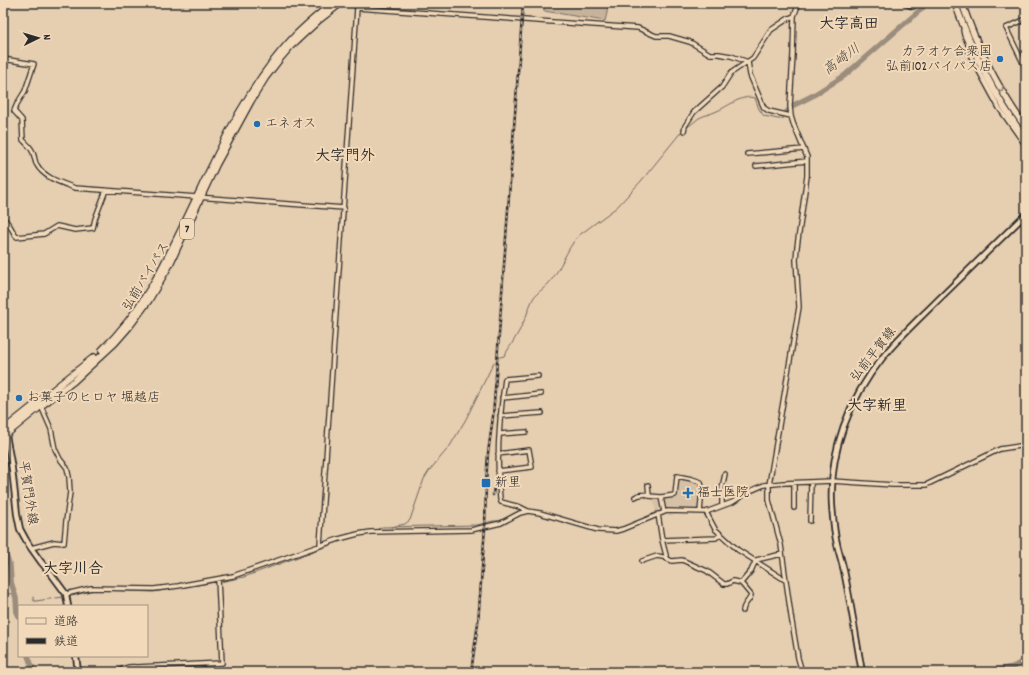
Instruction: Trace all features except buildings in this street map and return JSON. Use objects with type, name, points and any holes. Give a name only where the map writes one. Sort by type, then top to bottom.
[{"type":"highway","name":"弘前バイパス","points":[[4,433],[74,381],[115,343],[136,318],[149,300],[169,266],[230,128],[257,83],[292,39],[334,3]]},
{"type":"highway","name":"弘前バイパス","points":[[4,433],[91,360],[116,336],[157,278],[241,118],[266,77],[279,60],[305,33],[341,3]]},
{"type":"highway","points":[[955,3],[961,21],[988,80],[1026,139]]},
{"type":"highway","points":[[962,3],[984,59],[1014,112],[1026,128]]},
{"type":"main road","name":"弘前平賀線","points":[[862,672],[844,571],[837,545],[832,505],[832,481],[839,439],[860,389],[883,356],[1026,214]]},
{"type":"main road","name":"平賀門外線","points":[[3,418],[4,433],[12,469],[20,529],[31,548],[66,594],[68,605]]},
{"type":"main road","points":[[76,657],[78,672]]},
{"type":"street","points":[[302,4],[318,3]]},
{"type":"street","points":[[320,545],[357,8],[353,3]]},
{"type":"street","points":[[798,3],[794,16],[790,106],[791,114],[807,157],[807,176],[796,260],[799,307],[769,485],[769,500],[779,538],[794,640],[802,672]]},
{"type":"street","points":[[904,3],[914,7],[917,3]]},
{"type":"street","points":[[357,8],[638,28],[656,36],[669,36],[690,42],[710,54],[730,56],[748,62]]},
{"type":"street","points":[[684,131],[685,126],[694,112],[722,87],[731,73],[753,58],[772,30],[794,16]]},
{"type":"street","points":[[1026,19],[1006,28],[1026,69]]},
{"type":"street","points":[[961,21],[968,46],[976,62],[988,80]]},
{"type":"street","points":[[968,46],[969,53],[999,108],[1026,146]]},
{"type":"street","points":[[1021,61],[1026,58]]},
{"type":"street","points":[[3,59],[34,64],[25,91],[14,111],[22,120],[23,140],[32,150],[36,164],[44,175],[75,188],[344,208]]},
{"type":"street","points":[[748,62],[750,75],[764,108],[769,111],[791,114]]},
{"type":"street","points":[[747,154],[804,149]]},
{"type":"street","points":[[756,166],[807,161]]},
{"type":"street","points":[[3,217],[15,235],[19,237],[44,234],[56,226],[75,230],[93,228],[95,218],[106,190]]},
{"type":"street","points":[[538,376],[505,380],[500,416],[498,454],[501,502],[589,528],[608,531],[623,529],[670,510],[706,512],[733,502],[757,488],[769,485],[832,481],[893,485],[926,485],[1000,449],[1026,445]]},
{"type":"street","points":[[502,398],[541,394]]},
{"type":"street","points":[[31,548],[54,542],[64,543],[70,492],[67,468],[55,449],[51,429],[41,406]]},
{"type":"street","points":[[500,416],[542,412]]},
{"type":"street","points":[[500,434],[526,432]]},
{"type":"street","points":[[498,454],[529,450],[532,467],[498,471]]},
{"type":"street","points":[[722,506],[722,488],[725,474]]},
{"type":"street","points":[[635,497],[649,494],[649,496],[661,497],[675,495],[677,476],[692,479],[701,482],[702,489],[700,512]]},
{"type":"street","points":[[810,521],[811,482]]},
{"type":"street","points":[[794,483],[794,508]]},
{"type":"street","points":[[648,485],[649,494]]},
{"type":"street","points":[[661,497],[664,512]]},
{"type":"street","points":[[66,594],[91,588],[154,588],[218,579],[358,534],[371,532],[471,530],[501,523],[520,513],[528,511]]},
{"type":"street","points":[[706,512],[721,534],[738,550],[785,580]]},
{"type":"street","points":[[658,514],[667,559]]},
{"type":"street","points":[[662,540],[716,538],[721,534]]},
{"type":"street","points":[[741,584],[751,572],[756,560],[782,554]]},
{"type":"street","points":[[642,561],[657,556],[672,561],[682,560],[707,571],[724,584],[733,581],[741,584],[751,595],[745,604],[743,611]]},
{"type":"street","points":[[118,672],[127,666],[137,667],[222,663],[218,579]]},
{"type":"shaded area","name":"福士医院","points":[[677,477],[701,482],[700,509],[672,508],[656,513],[653,497],[676,495]]},
{"type":"green space","points":[[544,3],[608,3],[605,21],[544,11]]},
{"type":"green space","points":[[206,665],[206,672],[189,672],[189,666]]},
{"type":"waterway","name":"高崎川","points":[[786,113],[794,105],[812,96],[844,76],[922,9],[924,3]]},
{"type":"waterway","points":[[686,128],[699,118],[722,109],[740,99],[750,97],[755,98],[759,109],[764,116],[778,119],[783,119],[783,116]]},
{"type":"waterway","points":[[500,357],[504,356],[517,334],[525,319],[533,298],[553,278],[570,247],[578,236],[617,207],[642,180],[682,131]]},
{"type":"waterway","points":[[391,527],[405,524],[410,520],[424,479],[450,446],[466,419],[494,362]]},
{"type":"waterway","points":[[510,516],[514,514]]},
{"type":"waterway","points":[[378,529],[382,527],[477,525],[500,521],[507,518]]},
{"type":"waterway","points":[[220,582],[244,577],[352,537]]},
{"type":"waterway","points":[[3,538],[6,556],[10,566],[11,582],[16,598],[18,616]]},
{"type":"waterway","points":[[104,590],[153,592],[216,582]]},
{"type":"waterway","points":[[72,596],[94,590]]},
{"type":"waterway","points":[[3,595],[14,593]]},
{"type":"waterway","points":[[33,597],[34,601],[63,597]]},
{"type":"waterway","points":[[28,657],[34,672]]},
{"type":"waterway","points":[[988,672],[1013,667],[1026,660]]},
{"type":"railway","points":[[471,672],[478,623],[485,527],[488,453],[493,417],[523,3]]},
{"type":"railway","points":[[493,495],[494,487]]},
{"type":"place","name":"カラオケ合衆国 弘前102バイパス店","points":[[1000,59]]},
{"type":"place","name":"エネオス","points":[[257,124]]},
{"type":"place","name":"お菓子のヒロヤ 堀越店","points":[[19,398]]},
{"type":"place","name":"新里","points":[[486,483]]},
{"type":"place","name":"福士医院","points":[[688,493]]},
{"type":"district","name":"大字高田","points":[[849,25]]},
{"type":"district","name":"大字門外","points":[[345,157]]},
{"type":"district","name":"大字新里","points":[[877,407]]},
{"type":"district","name":"大字川合","points":[[73,570]]}]
